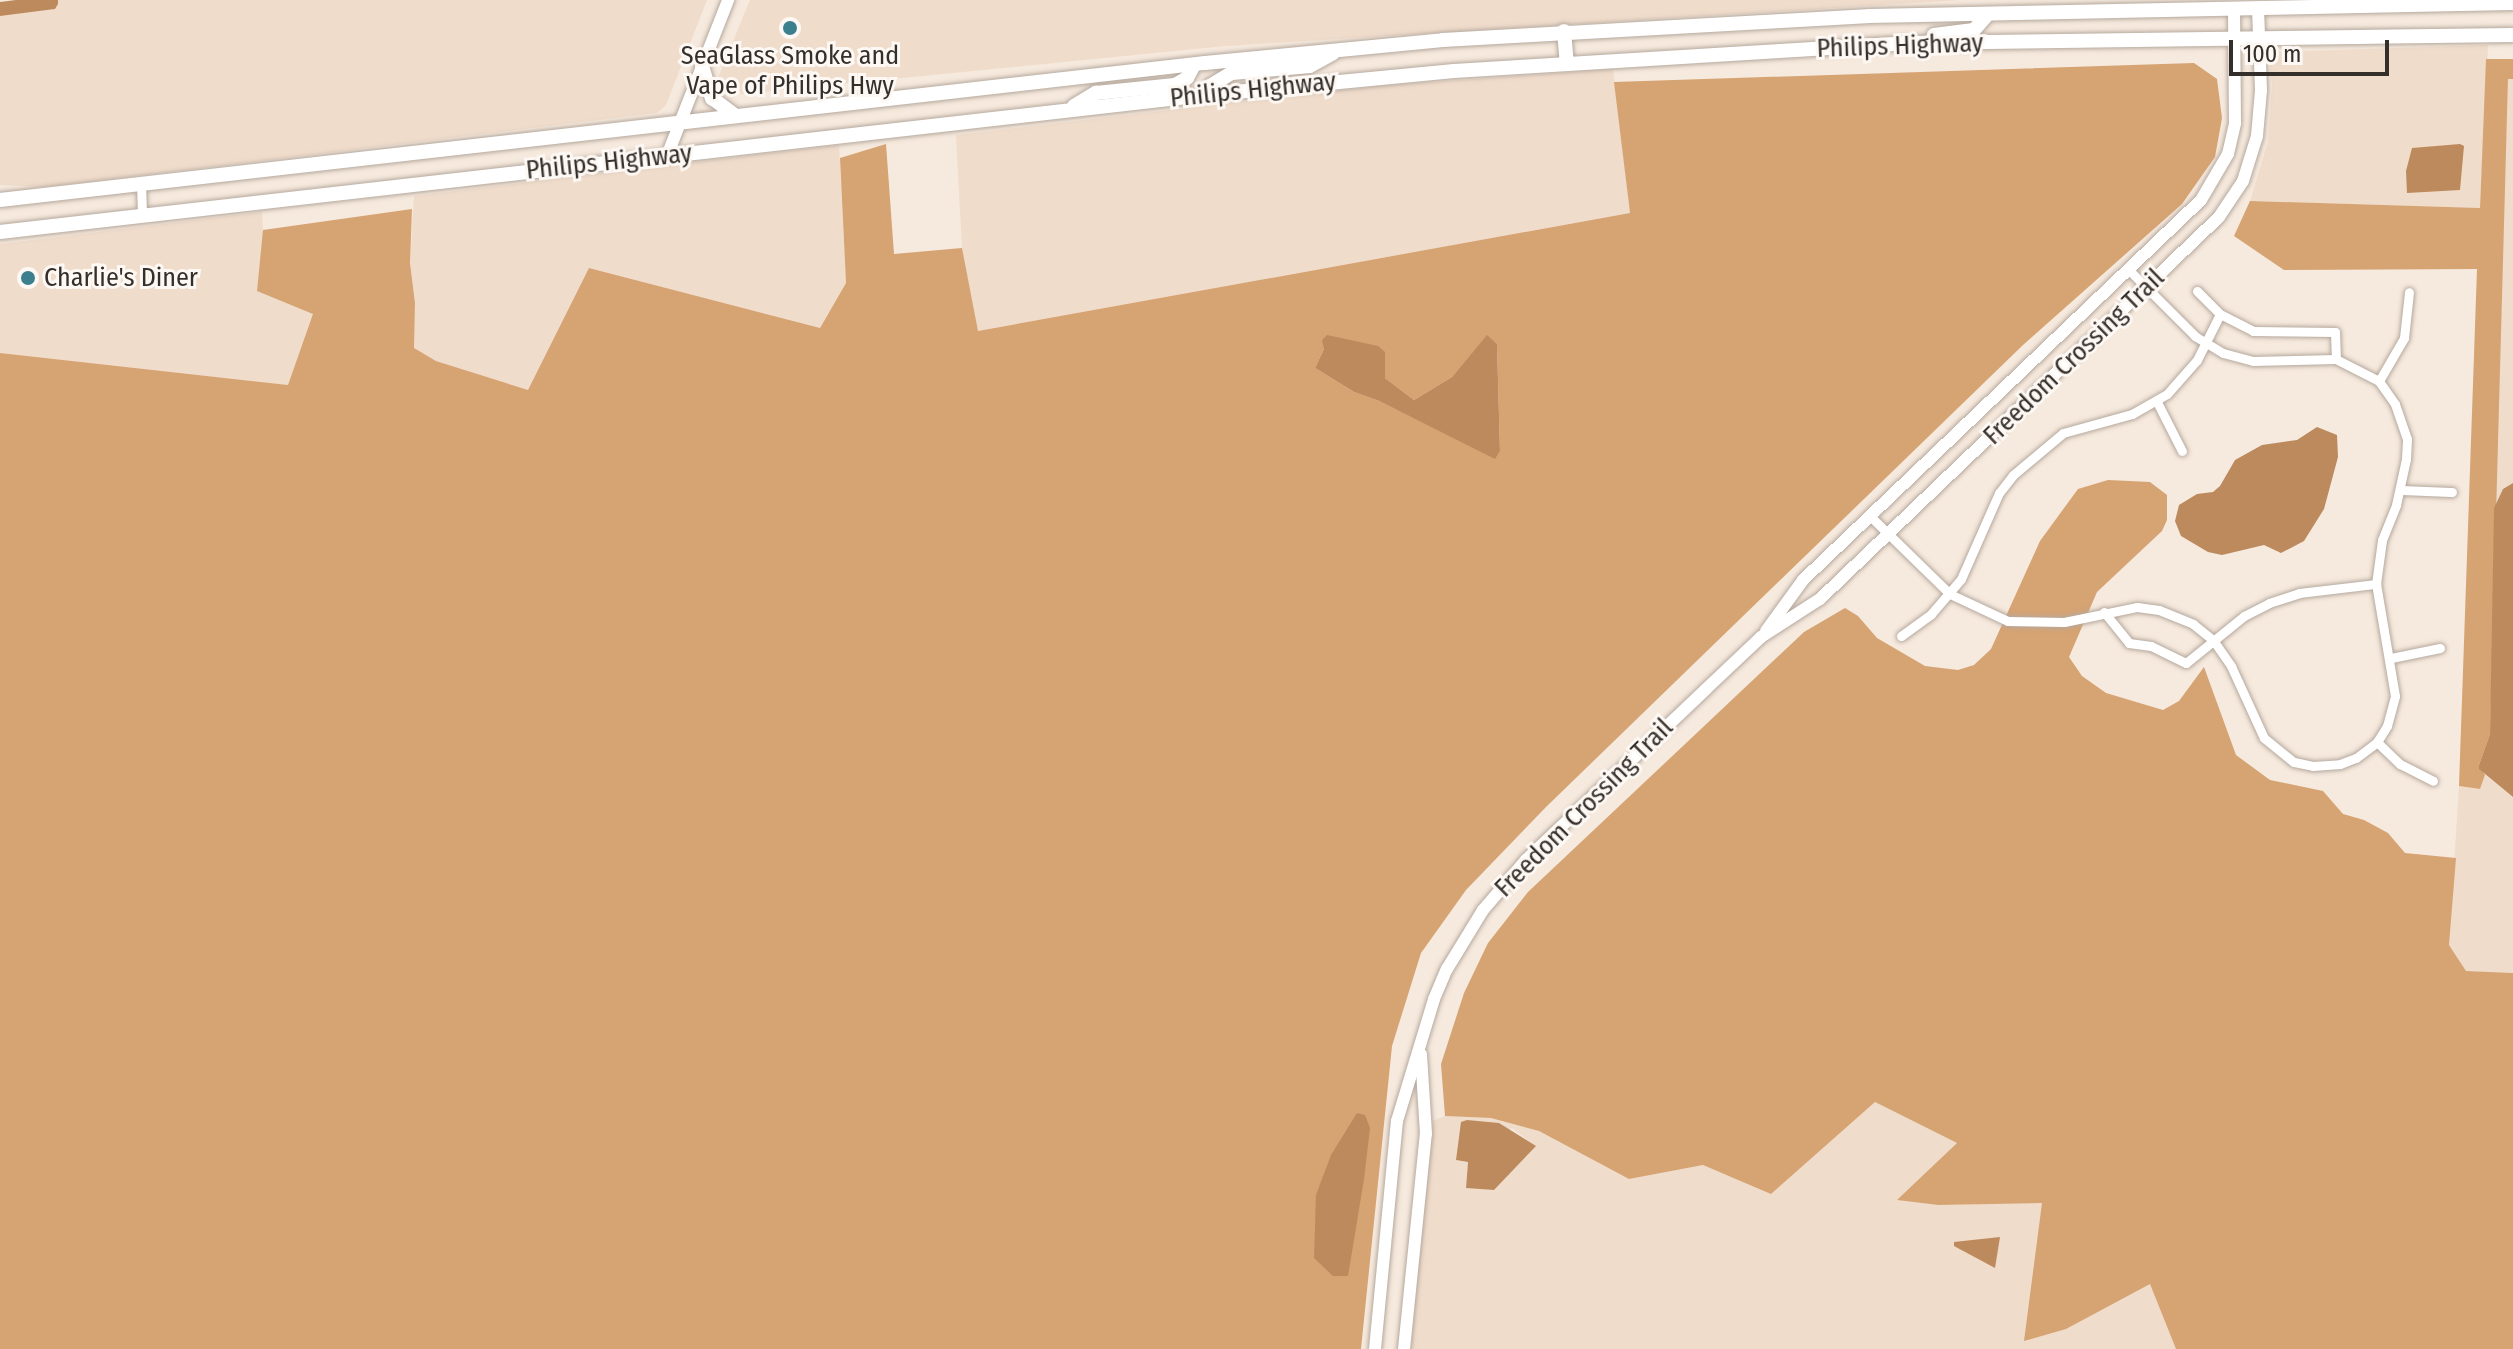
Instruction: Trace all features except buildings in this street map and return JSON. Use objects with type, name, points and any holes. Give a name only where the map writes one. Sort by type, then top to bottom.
[{"type":"main road","name":"Philips Highway","points":[[0,200],[1341,49],[1564,31],[1870,16],[2258,8],[2330,3],[2513,3]]},
{"type":"main road","points":[[1914,43],[1935,34],[1974,30],[1987,15]]},
{"type":"main road","points":[[1564,31],[1567,63]]},
{"type":"main road","name":"Philips Highway","points":[[0,232],[1204,95],[1567,63],[1914,43],[2513,35]]},
{"type":"main road","points":[[1204,95],[1210,86],[1232,73],[1310,66],[1341,49]]},
{"type":"main road","points":[[1066,110],[1096,93],[1175,85],[1187,78],[1194,65]]},
{"type":"main road","points":[[702,66],[712,98],[736,116]]},
{"type":"street","points":[[667,156],[728,0]]},
{"type":"street","name":"Freedom Crossing Trail","points":[[1375,1349],[1397,1121],[1434,999],[1463,939],[1483,910],[1526,860],[1761,637],[1803,580],[2201,200],[2228,154],[2235,123],[2234,8]]},
{"type":"street","name":"Freedom Crossing Trail","points":[[1761,637],[1820,599],[2219,217],[2250,163],[2260,112],[2258,8]]},
{"type":"street","points":[[2228,154],[2250,163]]},
{"type":"street","points":[[141,184],[142,215]]},
{"type":"street","points":[[1870,516],[1950,594],[2008,621],[2064,622],[2137,607],[2159,610],[2193,624],[2213,640],[2231,666],[2256,727],[2284,757],[2313,766],[2340,764],[2356,758],[2377,742],[2387,726],[2395,696],[2391,658],[2376,584],[2382,540],[2400,490],[2407,439],[2395,404],[2379,381],[2336,359],[2253,361],[2223,353],[2206,342],[2129,270]]},
{"type":"street","points":[[2197,291],[2220,314],[2253,331],[2335,332],[2336,359]]},
{"type":"street","points":[[2379,381],[2404,338],[2409,292]]},
{"type":"street","points":[[1901,636],[1931,614],[1950,594],[1972,559],[1999,493],[2036,453],[2078,426],[2110,422],[2157,402],[2183,378],[2220,314]]},
{"type":"street","points":[[2157,402],[2182,451]]},
{"type":"street","points":[[2400,490],[2452,492]]},
{"type":"street","points":[[2104,612],[2129,643],[2151,646],[2186,663],[2244,616],[2290,595],[2376,584]]},
{"type":"street","points":[[2391,658],[2440,648]]},
{"type":"street","points":[[2377,742],[2400,764],[2433,781]]},
{"type":"street","name":"Freedom Crossing Trail","points":[[1404,1349],[1426,1134],[1420,1047]]},
{"type":"shaded area","points":[[58,0],[707,0],[666,105],[657,113],[44,187],[0,185],[0,16],[55,9]]},
{"type":"shaded area","points":[[58,0],[58,4],[55,9],[0,16],[0,2]]},
{"type":"shaded area","points":[[750,0],[1961,0],[1226,46],[721,96],[715,85]]},
{"type":"shaded area","points":[[2488,45],[2480,208],[2250,201],[2268,142],[2272,85],[2269,59],[2279,52]]},
{"type":"shaded area","points":[[2486,59],[2513,59],[2513,79],[2508,79],[2490,734],[2479,765],[2485,775],[2480,789],[2459,786],[2477,269],[2284,270],[2234,236],[2250,201],[2480,208]]},
{"type":"shaded area","points":[[2194,63],[2217,79],[2222,118],[2215,157],[2182,204],[2023,345],[1546,807],[1466,890],[1421,953],[1392,1046],[1361,1349],[0,1349],[0,353],[288,385],[313,314],[257,291],[263,230],[412,209],[410,263],[415,303],[414,348],[436,361],[528,390],[589,268],[820,328],[846,283],[840,158],[886,144],[894,254],[962,248],[978,331],[1630,213],[1614,82]],"holes":[[[1487,336],[1497,344],[1500,451],[1495,458],[1379,401],[1354,392],[1315,368],[1324,349],[1385,352],[1385,378],[1414,400],[1452,377]]]},
{"type":"shaded area","points":[[1613,69],[1630,213],[977,331],[962,248],[956,135],[1378,86]]},
{"type":"shaded area","points":[[2508,79],[2513,79],[2513,483],[2503,489],[2494,508]]},
{"type":"shaded area","points":[[839,145],[846,283],[819,329],[590,268],[528,390],[436,361],[413,348],[415,303],[410,263],[414,196]]},
{"type":"shaded area","points":[[2464,146],[2460,190],[2407,193],[2406,171],[2412,148]]},
{"type":"shaded area","points":[[262,212],[263,230],[314,314],[288,385],[0,353],[0,244]]},
{"type":"shaded area","points":[[1327,335],[1378,346],[1385,352],[1385,378],[1414,400],[1452,377],[1487,335],[1497,344],[1500,451],[1495,459],[1379,401],[1354,392],[1315,368],[1324,349],[1322,340]]},
{"type":"shaded area","points":[[2317,427],[2337,435],[2338,457],[2324,509],[2304,541],[2281,553],[2264,545],[2222,555],[2208,552],[2181,536],[2175,521],[2179,505],[2197,494],[2213,492],[2235,460],[2262,445],[2297,440]]},
{"type":"shaded area","points":[[2108,480],[2150,482],[2167,495],[2167,520],[2162,531],[2097,592],[2069,657],[2082,676],[2106,693],[2163,710],[2179,701],[2204,667],[2236,755],[2270,780],[2323,791],[2343,814],[2364,820],[2388,833],[2405,853],[2456,858],[2449,945],[2466,971],[2513,973],[2513,1349],[2176,1349],[2150,1284],[2066,1329],[2024,1341],[2042,1203],[1938,1205],[1897,1200],[1957,1143],[1875,1102],[1771,1194],[1703,1165],[1629,1179],[1539,1131],[1491,1118],[1445,1116],[1441,1064],[1464,993],[1488,943],[1528,892],[1804,632],[1845,608],[1858,616],[1877,638],[1925,666],[1958,670],[1974,665],[1991,649],[2040,541],[2078,489]]},
{"type":"shaded area","points":[[2513,483],[2513,797],[2479,769],[2479,765],[2490,734],[2494,508],[2503,489]]},
{"type":"shaded area","points":[[2485,775],[2513,797],[2513,973],[2466,971],[2449,945],[2459,786],[2480,789]]},
{"type":"shaded area","points":[[1875,1102],[1957,1143],[1898,1200],[1938,1205],[2042,1203],[2066,1329],[2150,1283],[2176,1349],[1411,1349],[1432,1121],[1445,1116],[1491,1118],[1539,1131],[1629,1179],[1703,1165],[1771,1193]],"holes":[[[1512,1128],[1535,1146],[1494,1190],[1466,1188],[1468,1162],[1456,1160]]]},
{"type":"shaded area","points":[[1357,1113],[1365,1115],[1370,1128],[1364,1179],[1348,1276],[1333,1276],[1314,1258],[1316,1195],[1331,1155]]},
{"type":"shaded area","points":[[1461,1122],[1499,1123],[1536,1146],[1494,1190],[1466,1188],[1468,1162],[1456,1160]]},
{"type":"shaded area","points":[[2000,1237],[1995,1268],[1954,1246],[1954,1242]]},
{"type":"place","name":"SeaGlass Smoke and Vape of Philips Hwy","points":[[790,28]]},
{"type":"place","name":"Charlie's Diner","points":[[28,278]]}]
